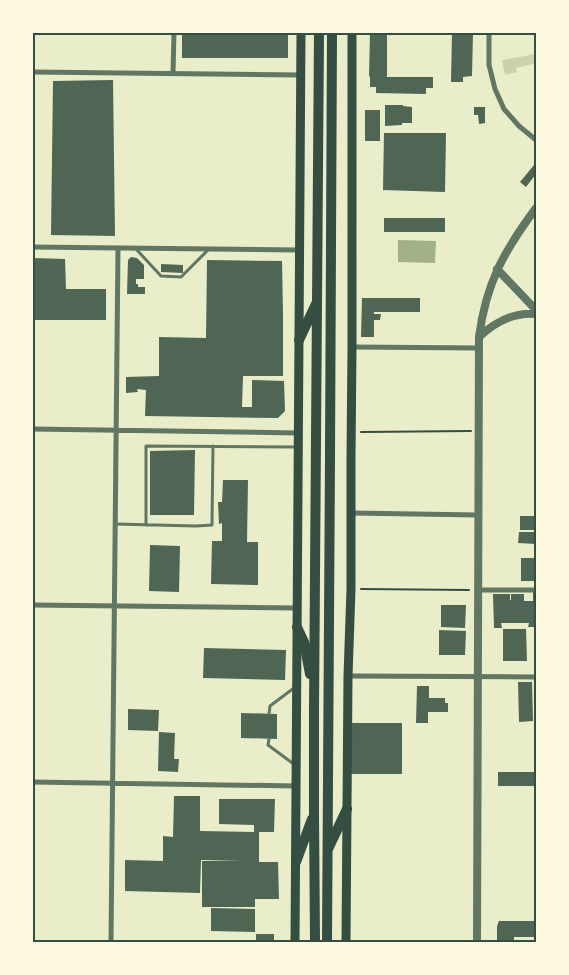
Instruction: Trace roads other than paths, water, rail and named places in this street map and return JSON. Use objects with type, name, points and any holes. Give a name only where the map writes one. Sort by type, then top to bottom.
[{"type":"main road","points":[[295,942],[301,32]]},
{"type":"main road","points":[[316,942],[314,710],[319,32]]},
{"type":"main road","points":[[327,942],[332,32]]},
{"type":"main road","points":[[346,942],[348,676],[351,589],[352,32]]},
{"type":"main road","points":[[299,340],[318,300]]},
{"type":"main road","points":[[297,627],[304,642],[314,710]]},
{"type":"main road","points":[[327,852],[347,809]]},
{"type":"main road","points":[[296,862],[314,814]]},
{"type":"street","points":[[173,74],[174,32]]},
{"type":"street","points":[[490,32],[489,65],[495,90],[504,109],[519,126],[536,140]]},
{"type":"street","points":[[32,72],[300,75]]},
{"type":"street","points":[[477,942],[478,348],[481,320],[497,269],[508,248],[536,208]]},
{"type":"street","points":[[32,247],[299,250]]},
{"type":"street","points":[[111,942],[118,248]]},
{"type":"street","points":[[497,269],[536,310]]},
{"type":"street","points":[[479,338],[497,322],[508,317],[518,314],[536,314]]},
{"type":"street","points":[[352,347],[478,348]]},
{"type":"street","points":[[32,429],[298,433]]},
{"type":"street","points":[[351,513],[478,515]]},
{"type":"street","points":[[478,590],[536,590]]},
{"type":"street","points":[[32,605],[297,608]]},
{"type":"street","points":[[348,676],[536,677]]},
{"type":"street","points":[[32,782],[296,786]]},
{"type":"lane","points":[[135,248],[161,276],[181,277],[209,249]]},
{"type":"lane","points":[[146,525],[146,446],[298,447]]},
{"type":"lane","points":[[115,524],[212,525],[213,446]]},
{"type":"lane","points":[[269,714],[270,706],[297,686]]},
{"type":"lane","points":[[268,739],[268,745],[296,767]]}]
